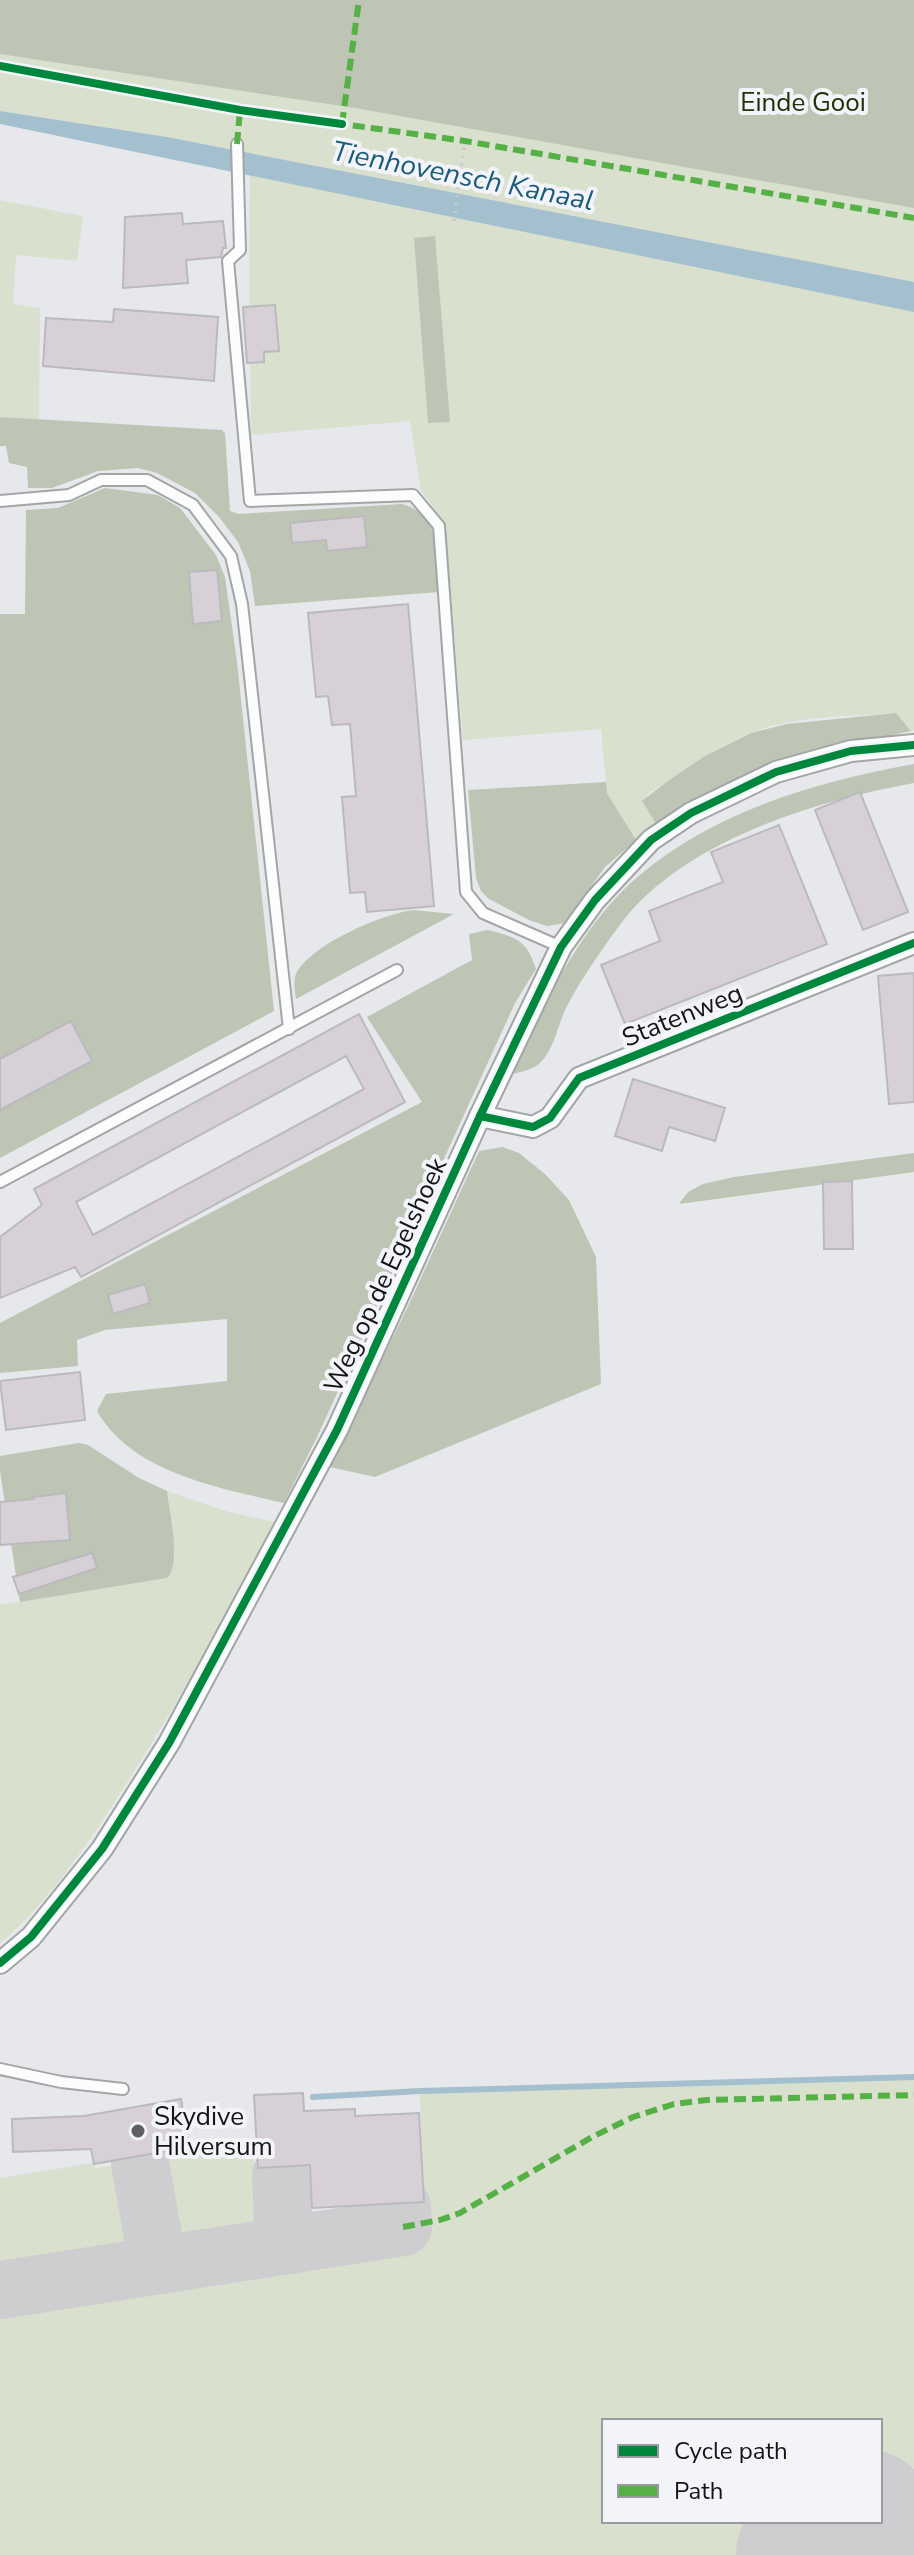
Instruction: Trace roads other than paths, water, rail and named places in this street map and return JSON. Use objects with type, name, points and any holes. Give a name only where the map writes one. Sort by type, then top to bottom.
[{"type":"street","name":"Weg op de Egelshoek","points":[[0,1963],[31,1937],[102,1849],[169,1743],[337,1430],[561,947],[595,900],[651,840],[691,813],[776,772],[851,751],[914,745]]},
{"type":"street","name":"Statenweg","points":[[480,1116],[533,1127],[550,1118],[579,1078],[914,943]]},
{"type":"lane","points":[[237,144],[240,250],[228,261],[250,501],[413,495],[439,526],[466,892],[483,913],[561,947]]},
{"type":"lane","points":[[0,501],[69,495],[101,480],[147,480],[193,505],[231,556],[242,604],[289,1029]]},
{"type":"lane","points":[[0,1182],[397,970]]},
{"type":"lane","points":[[0,2069],[61,2082],[123,2089]]},
{"type":"water","points":[[0,111],[167,137],[914,282],[914,312],[0,124]]},
{"type":"waterway","points":[[313,2097],[420,2091],[914,2077]]},
{"type":"place","name":"Skydive Hilversum","points":[[138,2131]]},
{"type":"park label","name":"Einde Gooi","points":[[803,102]]},
{"type":"water label","name":"Tienhovensch Kanaal","points":[[463,175]]}]
